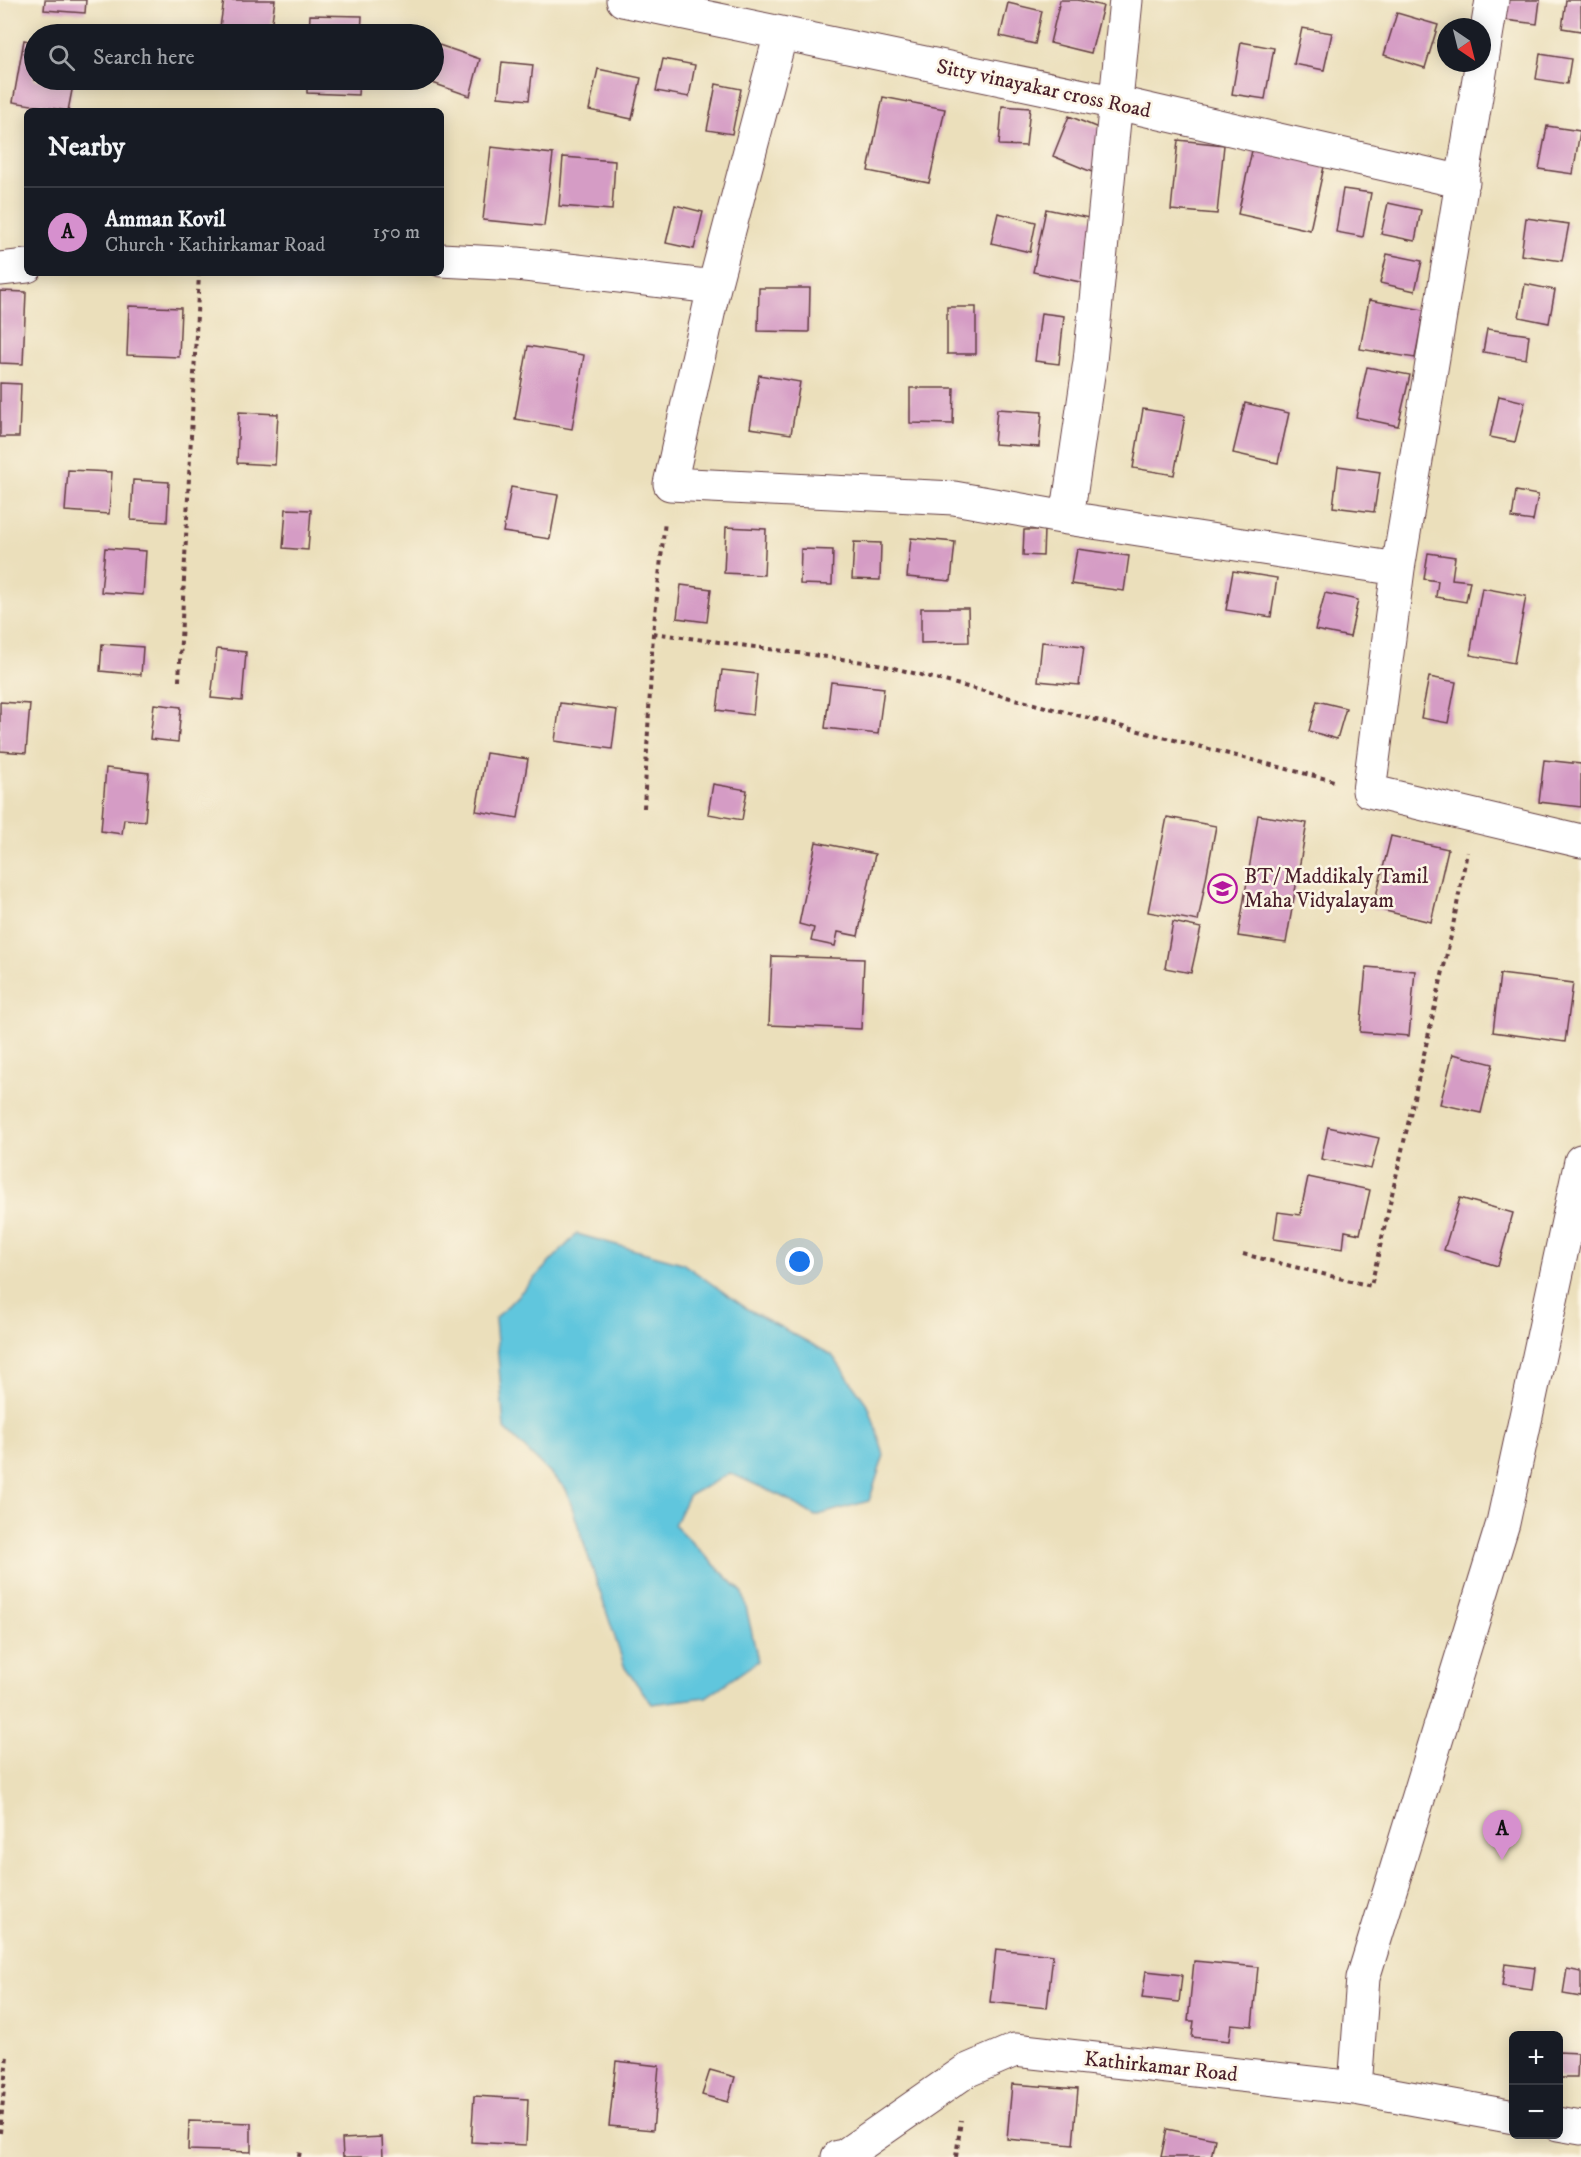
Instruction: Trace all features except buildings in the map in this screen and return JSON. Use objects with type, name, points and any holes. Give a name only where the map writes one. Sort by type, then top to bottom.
[{"type":"street","name":"Sitty vinayakar cross Road","points":[[623,0],[723,10],[781,33],[1117,103],[1463,182]]},
{"type":"street","points":[[1068,518],[1090,361],[1126,0]]},
{"type":"street","points":[[1492,0],[1398,569],[1369,791],[1581,841]]},
{"type":"street","points":[[781,33],[714,287],[670,484],[954,498],[1398,569]]},
{"type":"street","points":[[444,260],[517,264],[714,287]]},
{"type":"street","points":[[0,269],[24,266]]},
{"type":"street","points":[[1355,2088],[1363,1978],[1503,1523],[1581,1161]]},
{"type":"street","name":"Kathirkamar Road","points":[[838,2157],[844,2156],[966,2071],[1015,2050],[1355,2088],[1509,2116]]},
{"type":"street","points":[[1563,2125],[1581,2128]]},
{"type":"path","points":[[179,681],[199,276]]},
{"type":"path","points":[[644,808],[653,633],[670,484]]},
{"type":"path","points":[[653,633],[878,664],[1297,770],[1369,791]]},
{"type":"path","points":[[1243,1254],[1371,1286],[1451,936],[1474,816]]},
{"type":"path","points":[[0,2133],[7,2055]]},
{"type":"path","points":[[299,2157],[300,2150]]},
{"type":"water","points":[[577,1234],[682,1263],[749,1310],[832,1355],[869,1407],[884,1455],[869,1501],[815,1516],[785,1498],[730,1473],[688,1496],[674,1525],[743,1593],[758,1661],[706,1697],[652,1704],[625,1668],[566,1489],[504,1428],[495,1319]]},
{"type":"place","name":"BT/ Maddikaly Tamil Maha Vidyalayam","points":[[1223,888]]},
{"type":"place","name":"Amman Kovil","points":[[1502,1860]]}]
